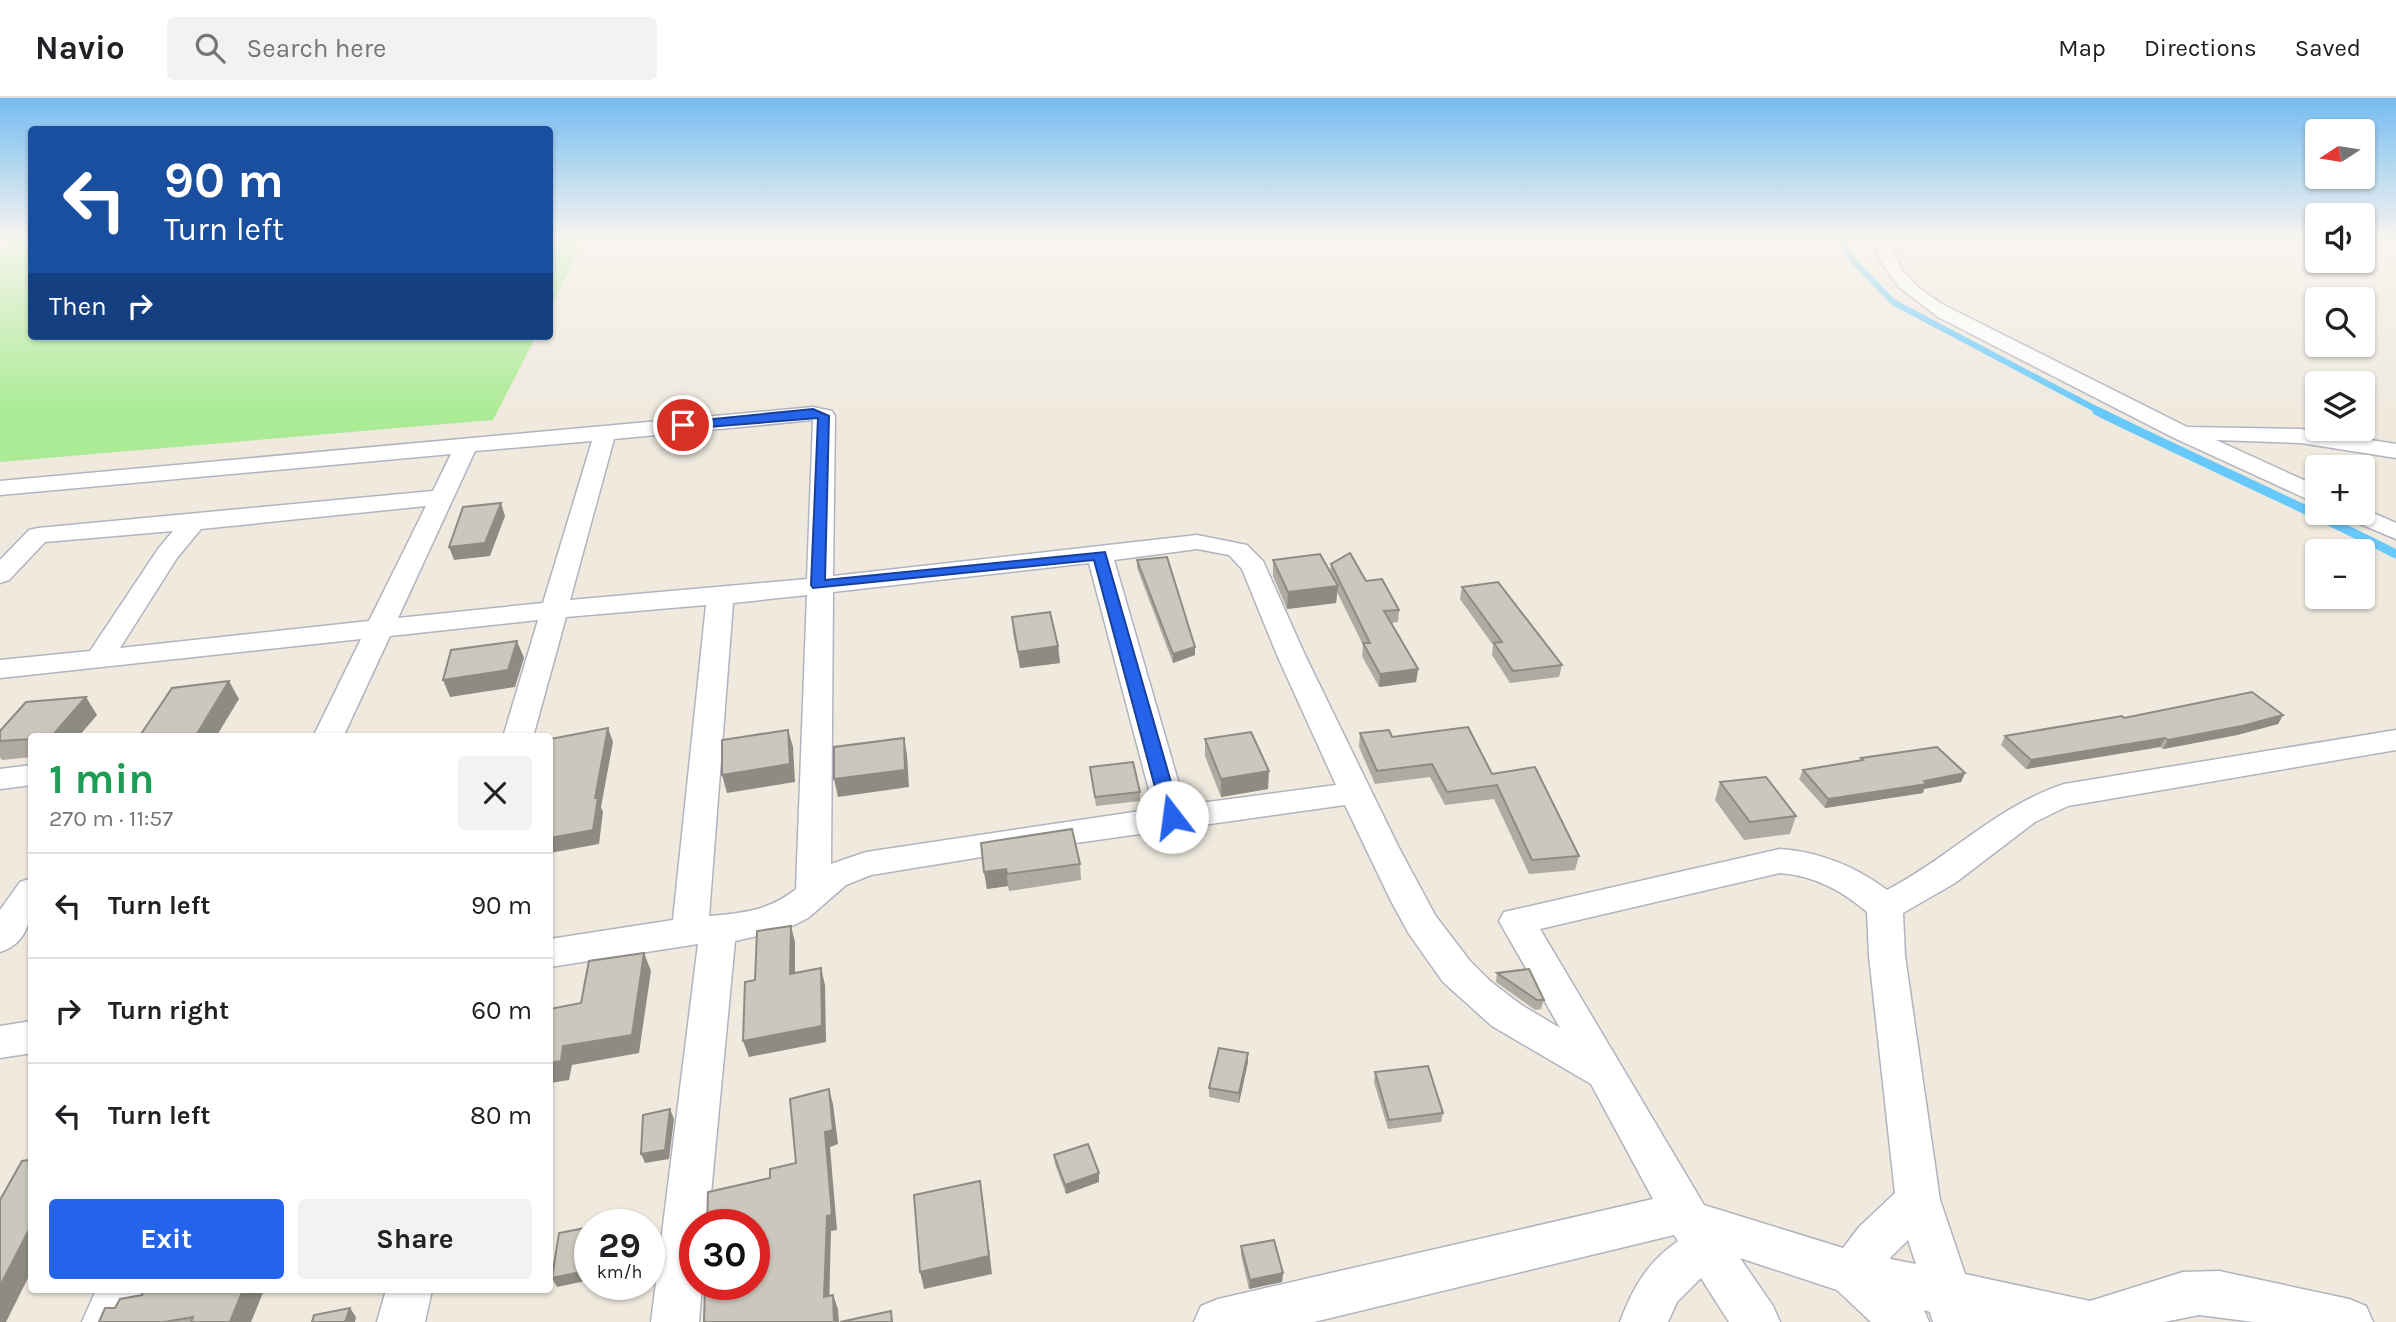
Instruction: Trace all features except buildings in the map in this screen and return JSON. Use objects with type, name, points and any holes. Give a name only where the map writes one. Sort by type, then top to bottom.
[{"type":"street","points":[[1920,296],[1927,303],[2182,433],[2305,489]]},
{"type":"street","points":[[0,488],[813,413],[822,415],[823,474],[818,585],[813,896]]},
{"type":"street","points":[[519,733],[552,610],[605,433]]},
{"type":"street","points":[[2182,433],[2301,436],[2396,451]]},
{"type":"street","points":[[330,733],[467,444]]},
{"type":"street","points":[[0,575],[38,535],[440,497]]},
{"type":"street","points":[[101,656],[167,554],[194,522]]},
{"type":"street","points":[[2375,522],[2396,532]]},
{"type":"street","points":[[0,668],[552,610],[720,596],[1197,542],[1227,546],[1245,556],[1254,566],[1291,655],[1408,901],[1437,946],[1476,992],[1511,1018],[1606,1073]]},
{"type":"street","points":[[1100,555],[1172,817]]},
{"type":"street","points":[[676,1322],[704,930],[720,596]]},
{"type":"street","points":[[1885,907],[1948,871],[2033,806],[2053,798],[2075,792],[2396,740]]},
{"type":"street","points":[[0,779],[28,776]]},
{"type":"street","points":[[553,953],[771,921],[785,916],[813,896],[834,876],[866,864],[1172,817],[1356,793]]},
{"type":"street","points":[[1756,1322],[1694,1227],[1517,922],[1780,862],[1813,864],[1847,878],[1885,907]]},
{"type":"street","points":[[0,938],[28,897]]},
{"type":"street","points":[[1885,907],[1887,956],[1918,1200],[1953,1308]]},
{"type":"street","points":[[0,1042],[28,1038]]},
{"type":"street","points":[[1852,1273],[1875,1242],[1918,1200]]},
{"type":"street","points":[[1644,1322],[1649,1305],[1694,1227]]},
{"type":"street","points":[[1218,1322],[1694,1227],[1852,1273],[1953,1308],[2087,1322]]},
{"type":"street","points":[[1852,1273],[1905,1322]]},
{"type":"street","points":[[106,1322],[119,1293]]},
{"type":"street","points":[[401,1322],[408,1293]]},
{"type":"street","points":[[2095,1322],[2115,1319],[2185,1293],[2267,1302],[2349,1322]]},
{"type":"green space","points":[[0,296],[28,296],[28,340],[534,340],[493,420],[0,462]]},
{"type":"waterway","points":[[1887,296],[1893,302],[2101,412]]},
{"type":"waterway","points":[[2097,411],[2396,554]]},
{"type":"route","points":[[683,425],[813,413],[824,416],[818,585],[1100,555],[1172,817]]}]
